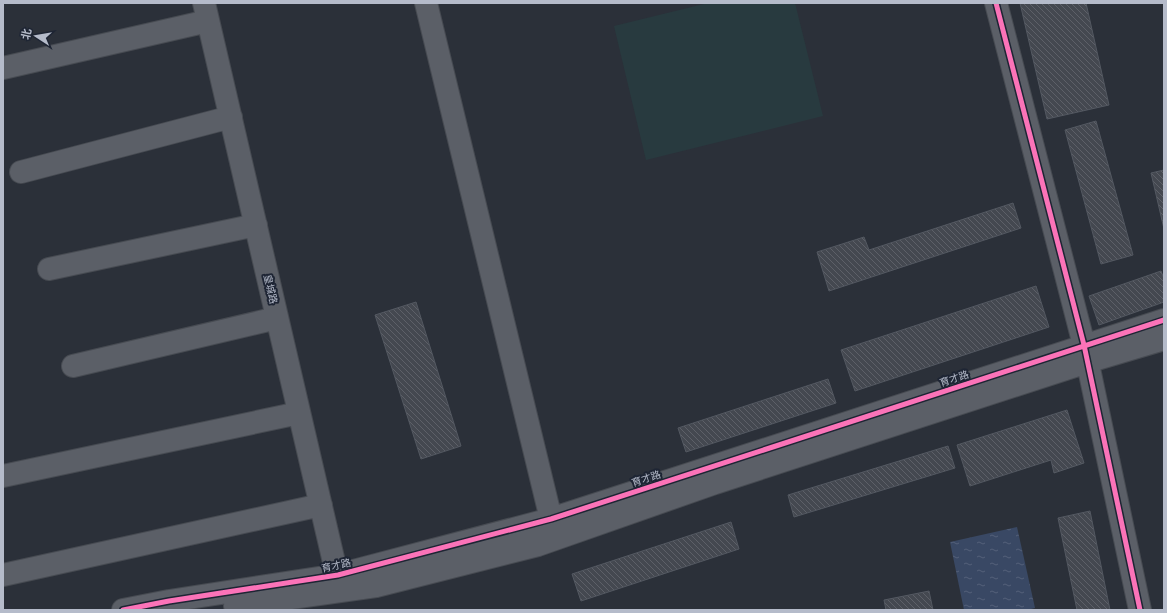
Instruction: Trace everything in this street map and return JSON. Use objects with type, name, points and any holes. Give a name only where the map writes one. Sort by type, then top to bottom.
[{"type":"street","points":[[426,3],[551,519]]},
{"type":"street","points":[[996,3],[1085,353],[1140,610]]},
{"type":"street","points":[[3,68],[206,12]]},
{"type":"street","name":"皇城路","points":[[206,12],[340,583]]},
{"type":"street","points":[[21,172],[231,117]]},
{"type":"street","points":[[49,269],[256,225]]},
{"type":"street","points":[[73,366],[277,318]]},
{"type":"street","name":"育才路","points":[[123,610],[169,601],[340,583],[1085,353],[1164,320]]},
{"type":"street","points":[[208,610],[340,583],[376,586],[538,545],[1085,353],[1164,339]]},
{"type":"street","points":[[3,476],[300,413]]},
{"type":"street","points":[[3,575],[321,505]]},
{"type":"shaded area","points":[[708,3],[795,3],[823,116],[646,160],[614,26]]},
{"type":"water","points":[[1017,527],[1035,608],[1027,610],[964,610],[950,542]]},
{"type":"building","points":[[1020,3],[1086,3],[1109,105],[1047,119]]},
{"type":"building","points":[[1096,121],[1133,255],[1101,264],[1065,130]]},
{"type":"building","points":[[1164,170],[1164,229],[1151,173]]},
{"type":"building","points":[[1013,203],[1021,228],[829,291],[817,252],[864,237],[869,250]]},
{"type":"building","points":[[1161,271],[1164,279],[1164,302],[1099,325],[1089,296]]},
{"type":"building","points":[[1036,286],[1049,327],[855,391],[841,350]]},
{"type":"building","points":[[416,302],[461,446],[421,459],[375,315]]},
{"type":"building","points":[[828,379],[836,403],[686,452],[678,428]]},
{"type":"building","points":[[1067,410],[1084,463],[1054,473],[1051,460],[970,486],[957,445]]},
{"type":"building","points":[[948,446],[955,468],[794,517],[788,495]]},
{"type":"building","points":[[1090,511],[1110,610],[1077,610],[1058,518]]},
{"type":"building","points":[[731,522],[739,549],[581,601],[572,574]]},
{"type":"building","points":[[929,591],[933,610],[886,610],[884,600]]},
{"type":"cycle path","points":[[996,3],[1084,345],[1140,610]]},
{"type":"cycle path","points":[[123,610],[169,601],[338,575],[551,519],[1164,320]]}]
